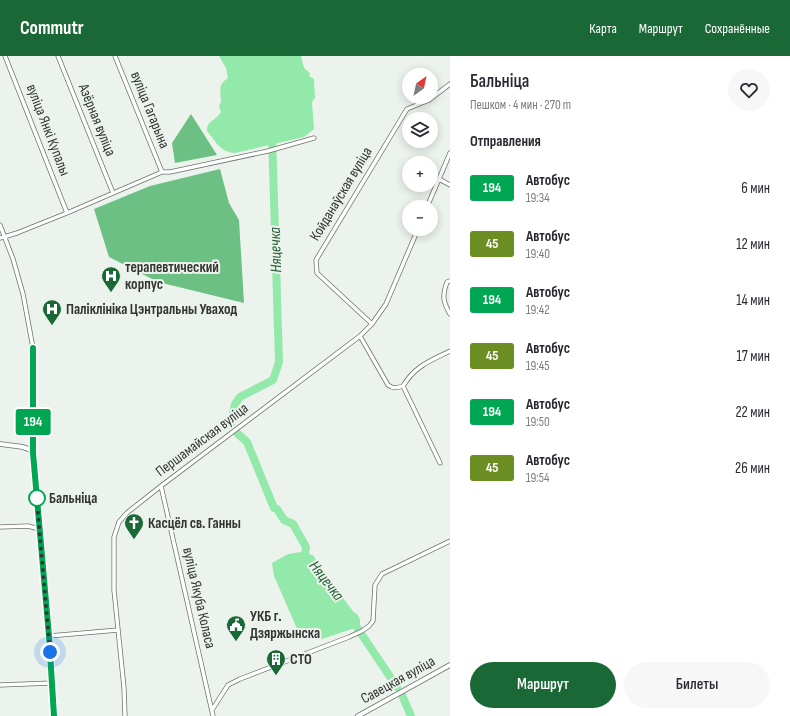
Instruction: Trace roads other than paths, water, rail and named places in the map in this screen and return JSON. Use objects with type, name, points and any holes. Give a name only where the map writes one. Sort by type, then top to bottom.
[{"type":"street","name":"вуліца Янкі Купалы","points":[[5,56],[67,214]]},
{"type":"street","name":"Азёрная вуліца","points":[[58,56],[113,194]]},
{"type":"street","name":"вуліца Гагарына","points":[[115,56],[162,172]]},
{"type":"street","name":"Койданаўская вуліца","points":[[372,324],[317,273],[316,260],[407,109],[429,100],[450,84]]},
{"type":"street","points":[[0,238],[5,238],[67,214],[162,172],[170,172],[268,151],[314,138]]},
{"type":"street","points":[[430,200],[450,153]]},
{"type":"street","points":[[439,179],[450,185]]},
{"type":"street","points":[[0,225],[23,294],[33,348],[33,453],[49,636],[54,716]]},
{"type":"street","name":"Першамайская вуліца","points":[[125,716],[124,688],[114,590],[114,537],[119,522],[128,512],[161,486],[360,336],[372,324],[382,310],[391,293],[415,236]]},
{"type":"street","points":[[450,281],[447,282],[443,293],[445,305],[450,314]]},
{"type":"street","points":[[360,336],[388,385],[392,388],[403,386],[406,380],[421,365],[450,351]]},
{"type":"street","points":[[403,386],[440,463]]},
{"type":"street","points":[[0,444],[26,447],[33,453]]},
{"type":"street","name":"вуліца Якуба Коласа","points":[[161,486],[213,716]]},
{"type":"street","points":[[0,527],[28,526],[40,529]]},
{"type":"street","points":[[212,710],[228,685],[362,631],[369,626],[373,620],[375,586],[382,574],[450,541]]},
{"type":"street","points":[[49,636],[118,630]]},
{"type":"street","name":"Савецкая вуліца","points":[[358,716],[450,665]]},
{"type":"street","points":[[0,685],[52,683]]},
{"type":"water","points":[[219,56],[301,56],[304,68],[310,73],[309,76],[314,79],[315,98],[312,102],[314,129],[304,137],[235,153],[226,151],[222,148],[207,131],[208,125],[221,112],[219,106],[221,102],[220,88],[222,83],[228,78],[226,68]]},
{"type":"water","points":[[301,552],[306,556],[313,555],[322,570],[359,619],[355,628],[319,640],[309,640],[298,631],[274,576],[272,563],[288,554]]},
{"type":"waterway","name":"Няцечка","points":[[231,423],[235,404],[240,397],[273,380],[279,362],[272,134]]},
{"type":"waterway","name":"Няцечка","points":[[238,434],[247,442],[274,508],[277,509],[284,520],[293,524],[306,547],[305,554],[312,564]]},
{"type":"waterway","name":"Няцечка","points":[[354,617],[356,620],[356,626],[397,687]]},
{"type":"waterway","name":"Няцечка","points":[[402,695],[411,716]]},
{"type":"place","name":"терапевтический корпус","points":[[111,293]]},
{"type":"place","name":"Паліклініка Цэнтральны Уваход","points":[[52,326]]},
{"type":"place","name":"Бальніца","points":[[37,498]]},
{"type":"place","name":"Касцёл св. Ганны","points":[[134,540]]},
{"type":"place","name":"УКБ г. Дзяржынска","points":[[236,642]]},
{"type":"place","name":"СТО","points":[[276,676]]}]
